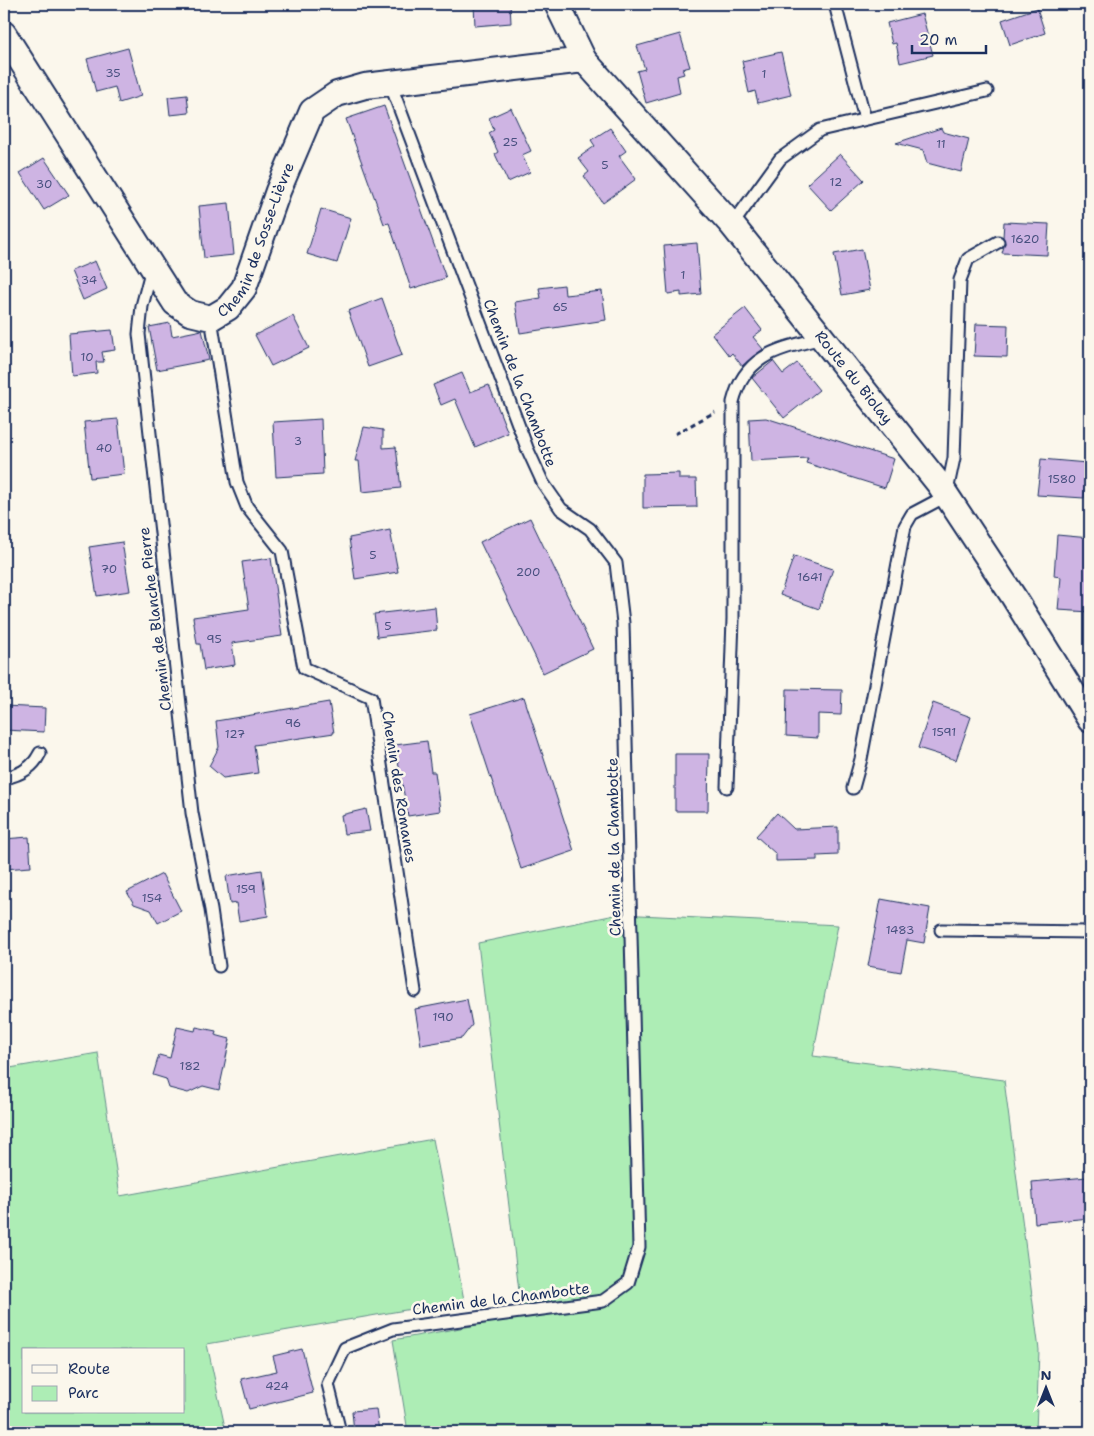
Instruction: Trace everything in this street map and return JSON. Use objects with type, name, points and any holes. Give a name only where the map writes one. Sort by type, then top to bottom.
[{"type":"street","name":"Route du Biolay","points":[[557,4],[584,60],[732,225],[946,496],[1016,600],[1090,720]]},
{"type":"street","name":"Chemin de Sosse-Lièvre","points":[[4,34],[175,303],[190,313],[210,318],[228,308],[244,288],[278,191],[312,111],[337,94],[365,86],[584,60]]},
{"type":"lane","points":[[835,4],[865,119]]},
{"type":"lane","name":"Chemin de la Chambotte","points":[[340,1432],[328,1384],[345,1348],[393,1329],[603,1301],[628,1283],[639,1247],[623,623],[616,563],[590,529],[560,509],[543,483],[527,448],[390,83]]},
{"type":"lane","points":[[732,225],[780,159],[820,130],[987,91]]},
{"type":"lane","points":[[853,788],[862,759],[904,526],[912,514],[946,496],[954,458],[960,280],[968,259],[998,242]]},
{"type":"lane","name":"Chemin de Blanche Pierre","points":[[152,268],[142,306],[139,334],[192,814],[220,966]]},
{"type":"lane","name":"Chemin des Romanes","points":[[210,318],[237,482],[248,506],[282,551],[304,668],[371,698],[415,991]]},
{"type":"lane","points":[[727,788],[733,619],[733,402],[737,387],[745,372],[762,358],[782,348],[822,338]]},
{"type":"lane","points":[[4,778],[26,771],[36,761],[40,753]]},
{"type":"lane","points":[[941,930],[1090,932]]},
{"type":"path","points":[[675,434],[733,402]]},
{"type":"green space","points":[[620,914],[838,925],[813,1056],[1004,1080],[1039,1350],[1036,1432],[408,1432],[393,1340],[522,1317],[478,943]]},
{"type":"green space","points":[[98,1053],[120,1196],[433,1139],[464,1300],[207,1344],[226,1432],[4,1432],[4,1069]]},
{"type":"building","points":[[474,4],[510,4],[511,23],[475,26]]},
{"type":"building","points":[[1037,8],[1045,33],[1010,45],[1002,20]]},
{"type":"building","points":[[922,14],[933,55],[900,63],[896,43],[892,44],[887,23]]},
{"type":"building","points":[[680,34],[690,67],[682,69],[684,74],[677,76],[680,93],[646,103],[637,71],[645,69],[637,46]]},
{"type":"building","points":[[128,48],[141,96],[119,103],[115,87],[96,92],[87,59]]},
{"type":"building","points":[[781,52],[791,95],[758,103],[755,91],[749,93],[742,61]]},
{"type":"building","points":[[187,95],[189,113],[170,115],[168,97]]},
{"type":"building","points":[[384,106],[446,278],[411,289],[389,223],[384,224],[346,119]]},
{"type":"building","points":[[511,108],[531,151],[522,155],[530,172],[508,182],[495,154],[498,152],[489,133],[494,130],[489,118]]},
{"type":"building","points":[[610,128],[626,151],[619,156],[636,179],[603,203],[584,176],[589,172],[578,158],[595,146],[591,140]]},
{"type":"building","points":[[941,128],[943,132],[969,139],[961,172],[927,163],[923,150],[896,143]]},
{"type":"building","points":[[840,154],[864,180],[831,210],[807,184]]},
{"type":"building","points":[[44,158],[69,195],[44,210],[20,173]]},
{"type":"building","points":[[229,203],[234,255],[204,258],[199,206]]},
{"type":"building","points":[[321,209],[351,218],[337,263],[307,254]]},
{"type":"building","points":[[1004,222],[1049,224],[1047,255],[1002,253],[1005,243],[1003,237]]},
{"type":"building","points":[[697,243],[701,294],[681,296],[681,292],[668,294],[664,246]]},
{"type":"building","points":[[862,249],[870,290],[842,295],[834,254]]},
{"type":"building","points":[[95,261],[107,289],[83,300],[71,271]]},
{"type":"building","points":[[564,285],[565,295],[602,291],[606,320],[520,333],[515,302],[541,298],[539,288]]},
{"type":"building","points":[[382,298],[402,355],[368,367],[348,311]]},
{"type":"building","points":[[745,308],[762,330],[753,337],[763,349],[742,366],[732,353],[729,356],[712,334]]},
{"type":"building","points":[[293,316],[309,348],[271,366],[255,335]]},
{"type":"building","points":[[170,323],[172,336],[202,330],[209,360],[157,370],[149,327]]},
{"type":"building","points":[[976,324],[1008,325],[1007,357],[974,356]]},
{"type":"building","points":[[112,330],[115,350],[102,352],[104,362],[96,362],[97,373],[72,376],[69,334]]},
{"type":"building","points":[[773,361],[783,374],[797,363],[819,390],[784,418],[752,378]]},
{"type":"building","points":[[462,373],[470,392],[489,385],[508,433],[475,447],[455,399],[441,405],[433,385]]},
{"type":"building","points":[[766,418],[894,459],[885,488],[806,463],[808,458],[751,461],[749,419]]},
{"type":"building","points":[[118,419],[124,474],[90,478],[84,422]]},
{"type":"building","points":[[321,419],[323,474],[276,477],[273,422]]},
{"type":"building","points":[[364,427],[383,430],[383,448],[396,447],[401,488],[362,492],[359,461],[355,461]]},
{"type":"building","points":[[1041,459],[1087,463],[1084,498],[1037,495]]},
{"type":"building","points":[[679,473],[679,479],[696,479],[697,507],[643,508],[643,474]]},
{"type":"building","points":[[530,518],[593,649],[543,673],[480,542]]},
{"type":"building","points":[[390,530],[398,572],[355,579],[349,538]]},
{"type":"building","points":[[1057,535],[1090,538],[1090,612],[1058,610],[1061,577],[1054,576]]},
{"type":"building","points":[[122,542],[130,591],[97,596],[89,547]]},
{"type":"building","points":[[794,556],[833,569],[819,609],[780,595]]},
{"type":"building","points":[[271,558],[282,636],[232,643],[235,665],[204,670],[200,644],[197,644],[193,617],[249,609],[242,562]]},
{"type":"building","points":[[435,607],[437,630],[377,637],[374,614]]},
{"type":"building","points":[[787,689],[842,690],[841,715],[818,714],[818,738],[786,736]]},
{"type":"building","points":[[524,697],[574,851],[521,869],[470,714]]},
{"type":"building","points":[[329,702],[334,733],[254,745],[258,773],[223,778],[209,766],[219,747],[216,721]]},
{"type":"building","points":[[933,703],[971,717],[956,760],[918,748]]},
{"type":"building","points":[[4,706],[45,708],[44,732],[4,730]]},
{"type":"building","points":[[427,741],[431,772],[435,772],[440,811],[408,816],[395,745]]},
{"type":"building","points":[[675,754],[709,754],[708,811],[675,811]]},
{"type":"building","points":[[366,809],[370,831],[344,834],[341,815]]},
{"type":"building","points":[[777,813],[794,829],[838,827],[838,855],[817,856],[817,860],[776,861],[776,854],[756,836]]},
{"type":"building","points":[[29,837],[31,867],[4,869],[4,839]]},
{"type":"building","points":[[262,870],[268,916],[239,921],[236,903],[230,904],[226,876]]},
{"type":"building","points":[[162,874],[181,911],[158,923],[151,910],[134,904],[127,892]]},
{"type":"building","points":[[881,899],[930,908],[924,943],[907,940],[901,972],[868,966]]},
{"type":"building","points":[[467,999],[472,1025],[462,1038],[421,1045],[415,1009]]},
{"type":"building","points":[[177,1027],[195,1031],[196,1027],[216,1031],[215,1035],[230,1039],[219,1090],[203,1086],[188,1093],[169,1088],[166,1079],[153,1075],[159,1055],[170,1058]]},
{"type":"building","points":[[1087,1177],[1090,1218],[1035,1223],[1032,1182]]},
{"type":"building","points":[[302,1349],[313,1393],[249,1409],[241,1379],[277,1371],[273,1356]]},
{"type":"building","points":[[376,1409],[379,1432],[354,1432],[352,1411]]}]
